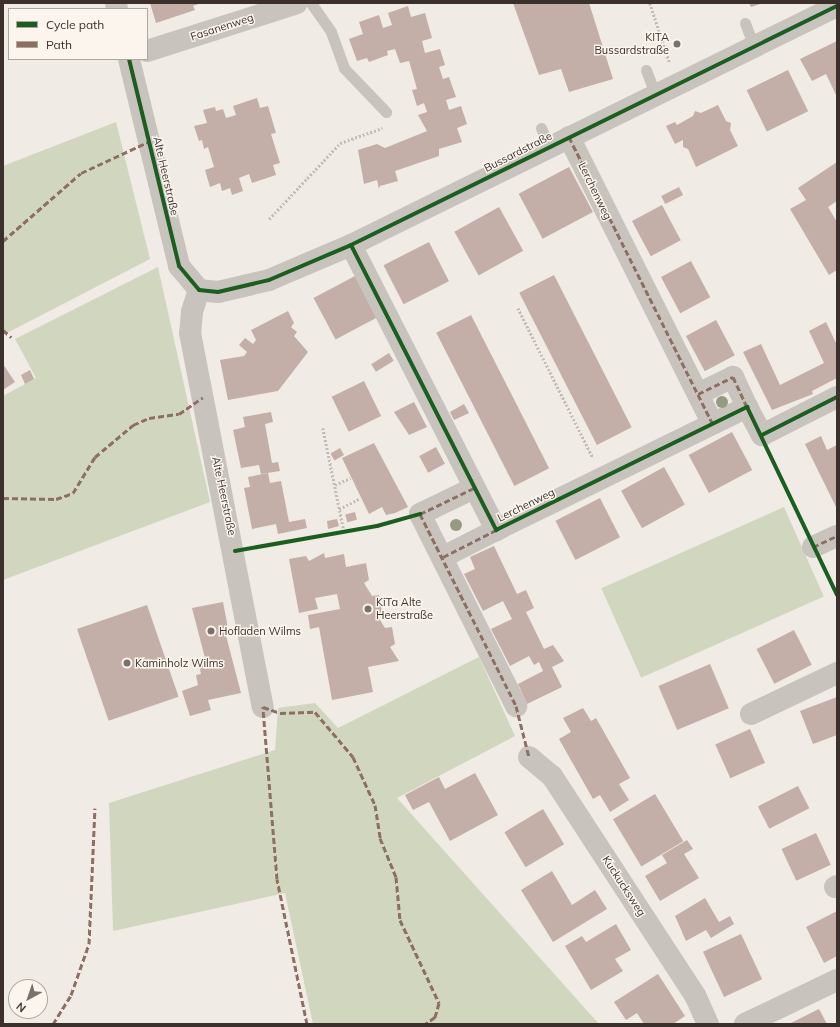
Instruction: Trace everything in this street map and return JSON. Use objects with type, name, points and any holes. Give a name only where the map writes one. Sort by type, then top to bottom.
[{"type":"street","name":"Fasanenweg","points":[[148,51],[297,3]]},
{"type":"street","name":"Bussardstraße","points":[[199,290],[218,292],[269,280],[351,246],[546,137],[569,137],[677,86],[837,6]]},
{"type":"street","name":"Alte Heerstraße","points":[[129,60],[175,254],[185,277],[199,290],[192,312],[190,333],[263,707]]},
{"type":"street","name":"Lerchenweg","points":[[569,137],[712,423]]},
{"type":"street","name":"Lerchenweg","points":[[351,246],[496,530]]},
{"type":"street","points":[[698,394],[733,377],[762,435],[837,397]]},
{"type":"street","name":"Lerchenweg","points":[[443,557],[602,477],[747,407]]},
{"type":"street","points":[[474,488],[420,514],[443,557],[516,706]]},
{"type":"street","points":[[813,547],[837,536]]},
{"type":"street","points":[[751,714],[837,673]]},
{"type":"street","name":"Kuckucksweg","points":[[529,757],[552,776],[695,995],[708,1024]]},
{"type":"street","points":[[748,1023],[837,980]]},
{"type":"lane","points":[[311,3],[332,32],[344,68],[386,112]]},
{"type":"lane","points":[[745,22],[754,47]]},
{"type":"lane","points":[[646,70],[656,96]]},
{"type":"path","points":[[650,3],[677,86]]},
{"type":"path","points":[[269,219],[340,143],[390,125],[386,112]]},
{"type":"path","points":[[518,308],[602,477]]},
{"type":"path","points":[[323,428],[344,531]]},
{"type":"path","points":[[335,485],[350,478]]},
{"type":"path","points":[[339,509],[359,499]]},
{"type":"green space","points":[[116,122],[150,259],[3,335],[3,166]]},
{"type":"green space","points":[[158,267],[210,502],[3,580],[3,396],[36,378],[15,339]]},
{"type":"green space","points":[[784,507],[824,597],[641,678],[601,588]]},
{"type":"green space","points":[[479,657],[515,736],[397,798],[599,1024],[313,1024],[285,893],[113,931],[109,803],[275,750],[278,708],[315,703],[338,728]]},
{"type":"building","points":[[150,3],[201,3],[193,6],[195,10],[156,23]]},
{"type":"building","points":[[513,3],[589,3],[613,79],[569,92],[561,69],[539,75]]},
{"type":"building","points":[[749,3],[763,3],[751,7]]},
{"type":"building","points":[[408,6],[411,17],[425,13],[432,38],[422,41],[425,53],[440,49],[445,65],[439,67],[443,79],[449,77],[456,97],[446,100],[449,110],[461,106],[467,124],[457,128],[462,142],[439,149],[439,156],[395,171],[398,181],[380,186],[379,189],[377,180],[364,184],[358,150],[377,144],[385,148],[427,131],[418,115],[427,112],[424,103],[417,106],[412,90],[417,89],[409,61],[400,63],[395,49],[387,51],[388,55],[369,62],[367,58],[357,61],[349,39],[363,34],[359,22],[379,15],[383,28],[392,25],[388,13]]},
{"type":"building","points":[[837,41],[837,97],[826,74],[812,81],[800,59]]},
{"type":"building","points":[[788,70],[808,111],[767,132],[747,90]]},
{"type":"building","points":[[257,98],[260,108],[268,106],[276,133],[271,134],[280,163],[273,165],[276,175],[252,183],[249,174],[239,178],[243,191],[232,195],[230,188],[222,191],[220,183],[210,187],[205,170],[214,167],[208,147],[204,149],[202,140],[199,141],[194,126],[207,123],[203,110],[215,107],[216,111],[223,109],[226,118],[236,115],[233,106]]},
{"type":"building","points":[[718,105],[726,121],[731,123],[730,130],[738,146],[696,167],[688,149],[683,147],[683,140],[675,144],[666,126],[675,122],[677,125],[693,116],[695,111],[701,113]]},
{"type":"building","points":[[837,162],[837,201],[828,207],[837,222],[837,270],[829,275],[790,209],[806,200],[798,188]]},
{"type":"building","points":[[569,167],[593,212],[543,239],[519,194]]},
{"type":"building","points":[[679,187],[683,195],[665,204],[661,196]]},
{"type":"building","points":[[662,205],[681,240],[651,256],[632,221]]},
{"type":"building","points":[[499,207],[523,251],[479,275],[454,232]]},
{"type":"building","points":[[429,242],[449,281],[404,304],[384,265]]},
{"type":"building","points":[[691,261],[710,297],[680,313],[661,277]]},
{"type":"building","points":[[554,275],[632,427],[597,445],[519,293]]},
{"type":"building","points":[[355,276],[377,317],[336,340],[314,298]]},
{"type":"building","points":[[288,311],[294,323],[291,327],[297,332],[294,336],[308,352],[278,391],[228,400],[220,360],[244,356],[247,352],[239,345],[245,338],[253,344],[256,340],[251,330]]},
{"type":"building","points":[[471,315],[549,468],[514,486],[436,333]]},
{"type":"building","points":[[716,320],[735,355],[705,371],[686,336]]},
{"type":"building","points":[[826,322],[837,345],[837,378],[812,391],[813,394],[772,410],[743,352],[761,344],[780,385],[824,363],[809,331]]},
{"type":"building","points":[[389,353],[394,361],[376,372],[371,364]]},
{"type":"building","points":[[3,364],[15,382],[3,390]]},
{"type":"building","points":[[30,370],[34,379],[25,384],[21,375]]},
{"type":"building","points":[[364,381],[381,416],[349,432],[332,397]]},
{"type":"building","points":[[414,402],[427,427],[409,435],[394,412]]},
{"type":"building","points":[[464,404],[469,413],[454,420],[450,412]]},
{"type":"building","points":[[271,412],[273,422],[265,424],[272,463],[278,462],[280,471],[261,474],[259,465],[241,468],[233,430],[245,427],[243,417]]},
{"type":"building","points":[[732,432],[752,470],[709,493],[689,455]]},
{"type":"building","points":[[821,436],[827,450],[837,445],[837,509],[805,444]]},
{"type":"building","points":[[374,443],[408,507],[395,513],[386,515],[382,507],[369,514],[342,458]]},
{"type":"building","points":[[436,447],[445,464],[428,473],[419,456]]},
{"type":"building","points":[[340,448],[344,455],[334,460],[330,454]]},
{"type":"building","points":[[664,467],[685,505],[642,528],[621,491]]},
{"type":"building","points":[[268,473],[270,483],[281,481],[289,522],[305,519],[307,528],[278,534],[276,524],[252,529],[244,488],[250,487],[248,477]]},
{"type":"building","points":[[600,498],[620,537],[575,560],[555,521]]},
{"type":"building","points":[[355,512],[357,520],[347,522],[345,514]]},
{"type":"building","points":[[337,519],[339,526],[328,529],[327,521]]},
{"type":"building","points":[[494,546],[517,594],[526,590],[534,608],[526,612],[544,649],[553,645],[564,661],[552,667],[562,687],[527,704],[518,684],[543,671],[539,662],[534,665],[529,656],[510,666],[491,629],[512,619],[503,601],[483,611],[464,574],[475,569],[470,557]]},
{"type":"building","points":[[324,553],[325,558],[344,554],[346,567],[366,563],[369,580],[364,583],[372,596],[379,595],[382,612],[377,615],[385,628],[392,627],[395,644],[390,647],[399,661],[368,667],[373,692],[332,700],[319,627],[310,629],[308,615],[340,609],[337,594],[315,598],[318,609],[299,613],[289,559],[306,556],[309,561]]},
{"type":"building","points":[[223,602],[228,628],[224,628],[241,693],[208,700],[211,710],[190,716],[182,691],[198,685],[196,675],[201,674],[198,660],[205,658],[192,608]]},
{"type":"building","name":"Kaminholz Wilms","points":[[147,605],[179,697],[109,721],[77,629]]},
{"type":"building","points":[[794,630],[812,665],[774,684],[757,649]]},
{"type":"building","points":[[710,664],[729,708],[677,730],[658,686]]},
{"type":"building","points":[[837,697],[837,735],[813,744],[800,711]]},
{"type":"building","points":[[583,708],[591,721],[596,718],[630,778],[619,784],[629,800],[610,812],[600,795],[593,799],[559,739],[571,732],[563,718]]},
{"type":"building","points":[[750,729],[765,763],[730,778],[715,744]]},
{"type":"building","points":[[475,773],[498,815],[450,841],[429,802],[413,810],[405,795],[439,777],[445,789]]},
{"type":"building","points":[[798,786],[809,808],[769,829],[758,806]]},
{"type":"building","points":[[655,794],[683,841],[641,866],[613,819]]},
{"type":"building","points":[[543,809],[564,844],[526,867],[504,832]]},
{"type":"building","points":[[816,833],[831,865],[796,881],[782,849]]},
{"type":"building","points":[[687,840],[693,849],[684,854],[699,878],[660,901],[645,876],[667,863],[662,855]]},
{"type":"building","points":[[552,871],[572,905],[595,890],[607,909],[553,942],[521,890]]},
{"type":"building","points":[[705,898],[719,922],[730,916],[734,924],[711,938],[706,930],[686,941],[675,916]]},
{"type":"building","points":[[837,911],[837,956],[824,963],[806,927]]},
{"type":"building","points":[[616,924],[631,950],[615,959],[623,971],[591,990],[565,946],[582,936],[586,942]]},
{"type":"building","points":[[741,934],[762,979],[724,997],[703,952]]},
{"type":"building","points":[[658,974],[685,1016],[673,1024],[644,1024],[637,1013],[626,1020],[614,1002]]},
{"type":"building","points":[[819,1009],[827,1024],[789,1024]]},
{"type":"marked path","points":[[569,137],[712,423]]},
{"type":"marked path","points":[[3,241],[81,173],[148,142]]},
{"type":"marked path","points":[[3,330],[11,337]]},
{"type":"marked path","points":[[698,394],[733,377],[747,407]]},
{"type":"marked path","points":[[3,498],[56,499],[73,493],[95,457],[133,425],[149,418],[179,414],[203,397]]},
{"type":"marked path","points":[[474,488],[420,514],[516,706],[529,757]]},
{"type":"marked path","points":[[443,557],[496,530]]},
{"type":"marked path","points":[[813,547],[837,536]]},
{"type":"marked path","points":[[307,1024],[277,879],[263,707],[280,713],[315,712],[353,757],[375,805],[380,838],[396,877],[400,920],[439,1003],[435,1017],[425,1024]]},
{"type":"marked path","points":[[53,1024],[71,995],[89,944],[95,808]]},
{"type":"cycle path","points":[[129,60],[179,266],[199,290],[218,292],[269,280],[351,245],[837,6]]},
{"type":"cycle path","points":[[351,245],[496,530],[747,407],[837,595]]},
{"type":"cycle path","points":[[762,435],[837,397]]},
{"type":"cycle path","points":[[235,551],[377,526],[420,514]]},
{"type":"place","name":"KITA Bussardstraße","points":[[677,44]]},
{"type":"place","name":"KiTa Alte Heerstraße","points":[[368,609]]},
{"type":"place","name":"Hofladen Wilms","points":[[211,631]]},
{"type":"place","name":"Kaminholz Wilms","points":[[127,663]]}]
